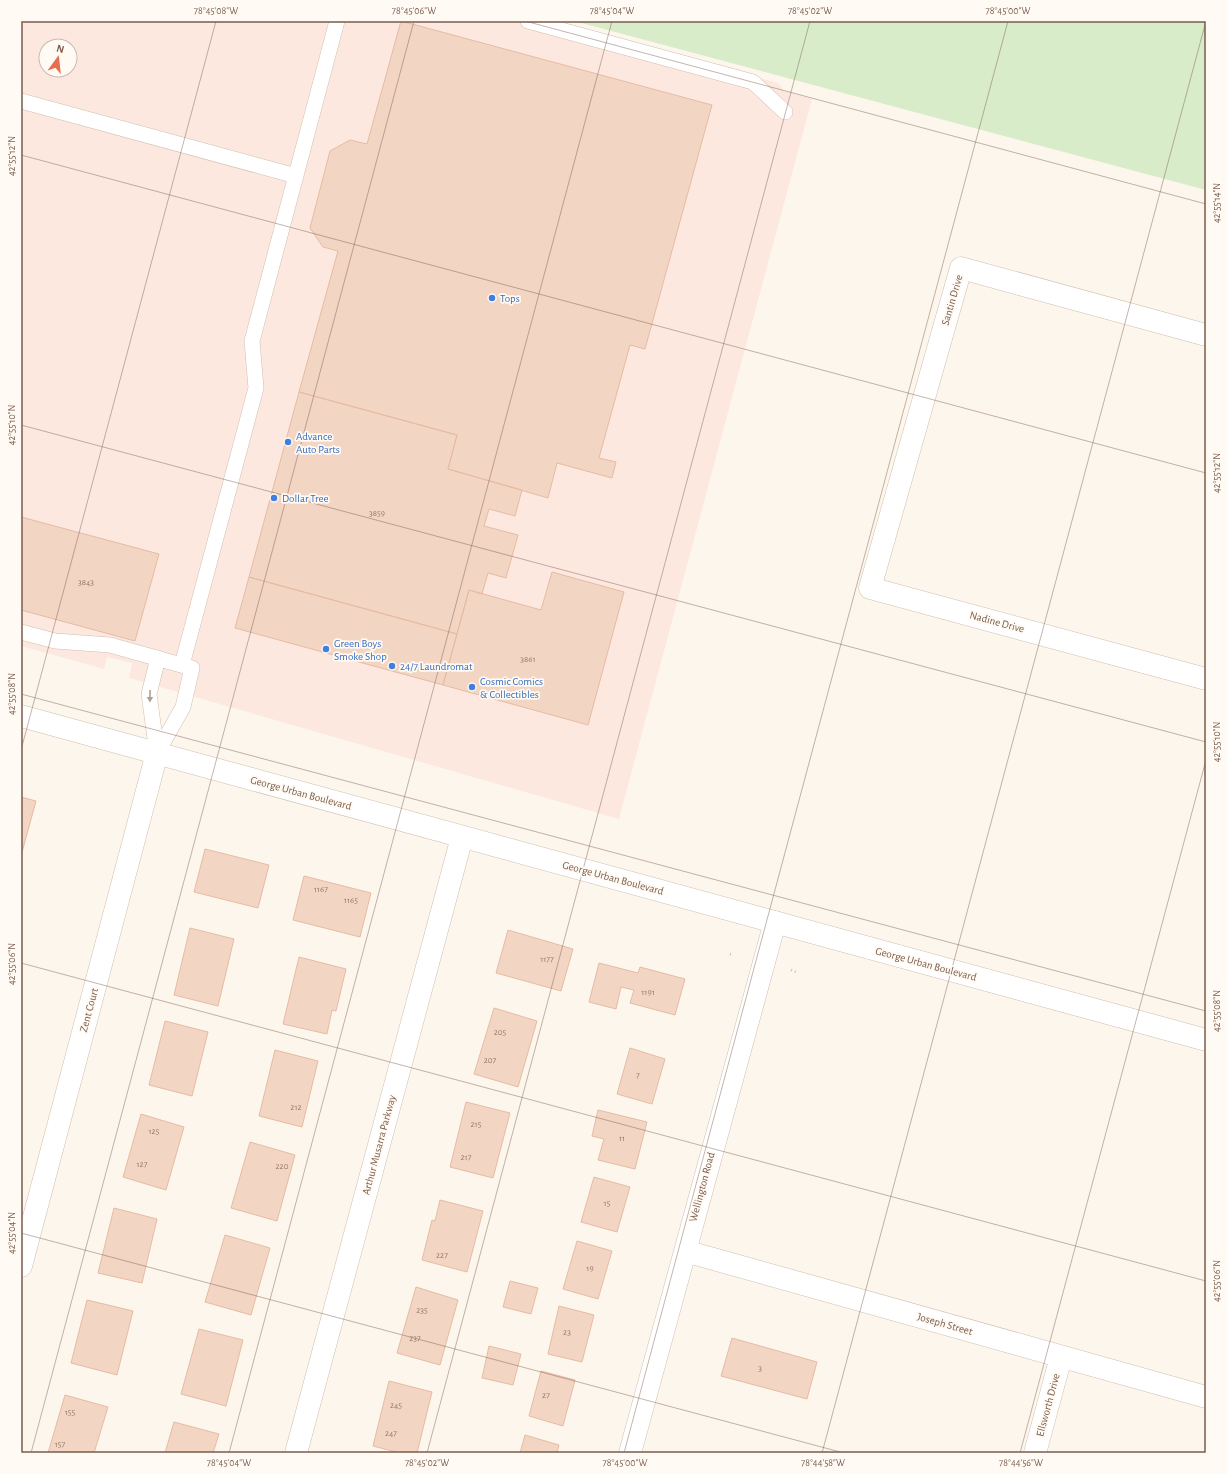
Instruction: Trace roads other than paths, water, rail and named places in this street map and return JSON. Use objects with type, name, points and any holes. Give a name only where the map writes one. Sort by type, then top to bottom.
[{"type":"street","name":"Santin Drive","points":[[893,506],[962,268],[1206,335]]},
{"type":"street","name":"Nadine Drive","points":[[893,506],[870,588],[1206,679]]},
{"type":"street","name":"George Urban Boulevard","points":[[21,716],[1206,1040]]},
{"type":"street","name":"Zent Court","points":[[21,1266],[157,753]]},
{"type":"street","name":"Arthur Musarra Parkway","points":[[296,1453],[462,837]]},
{"type":"street","name":"Wellington Road","points":[[630,1453],[775,922]]},
{"type":"street","name":"Joseph Street","points":[[684,1251],[1206,1397]]},
{"type":"street","name":"Ellsworth Drive","points":[[1035,1453],[1061,1357]]},
{"type":"lane","points":[[157,753],[183,707],[187,666],[256,388],[252,341],[337,21]]},
{"type":"lane","points":[[528,21],[753,82],[785,112]]},
{"type":"lane","points":[[21,101],[296,176]]},
{"type":"lane","points":[[21,632],[55,641],[110,645],[187,666]]},
{"type":"lane","points":[[157,753],[149,694],[158,658]]},
{"type":"place","name":"Tops","points":[[492,298]]},
{"type":"place","name":"Advance Auto Parts","points":[[288,442]]},
{"type":"place","name":"Dollar Tree","points":[[274,498]]},
{"type":"place","name":"Green Boys Smoke Shop","points":[[326,649]]},
{"type":"place","name":"24/7 Laundromat","points":[[392,666]]},
{"type":"place","name":"Cosmic Comics & Collectibles","points":[[472,687]]}]
